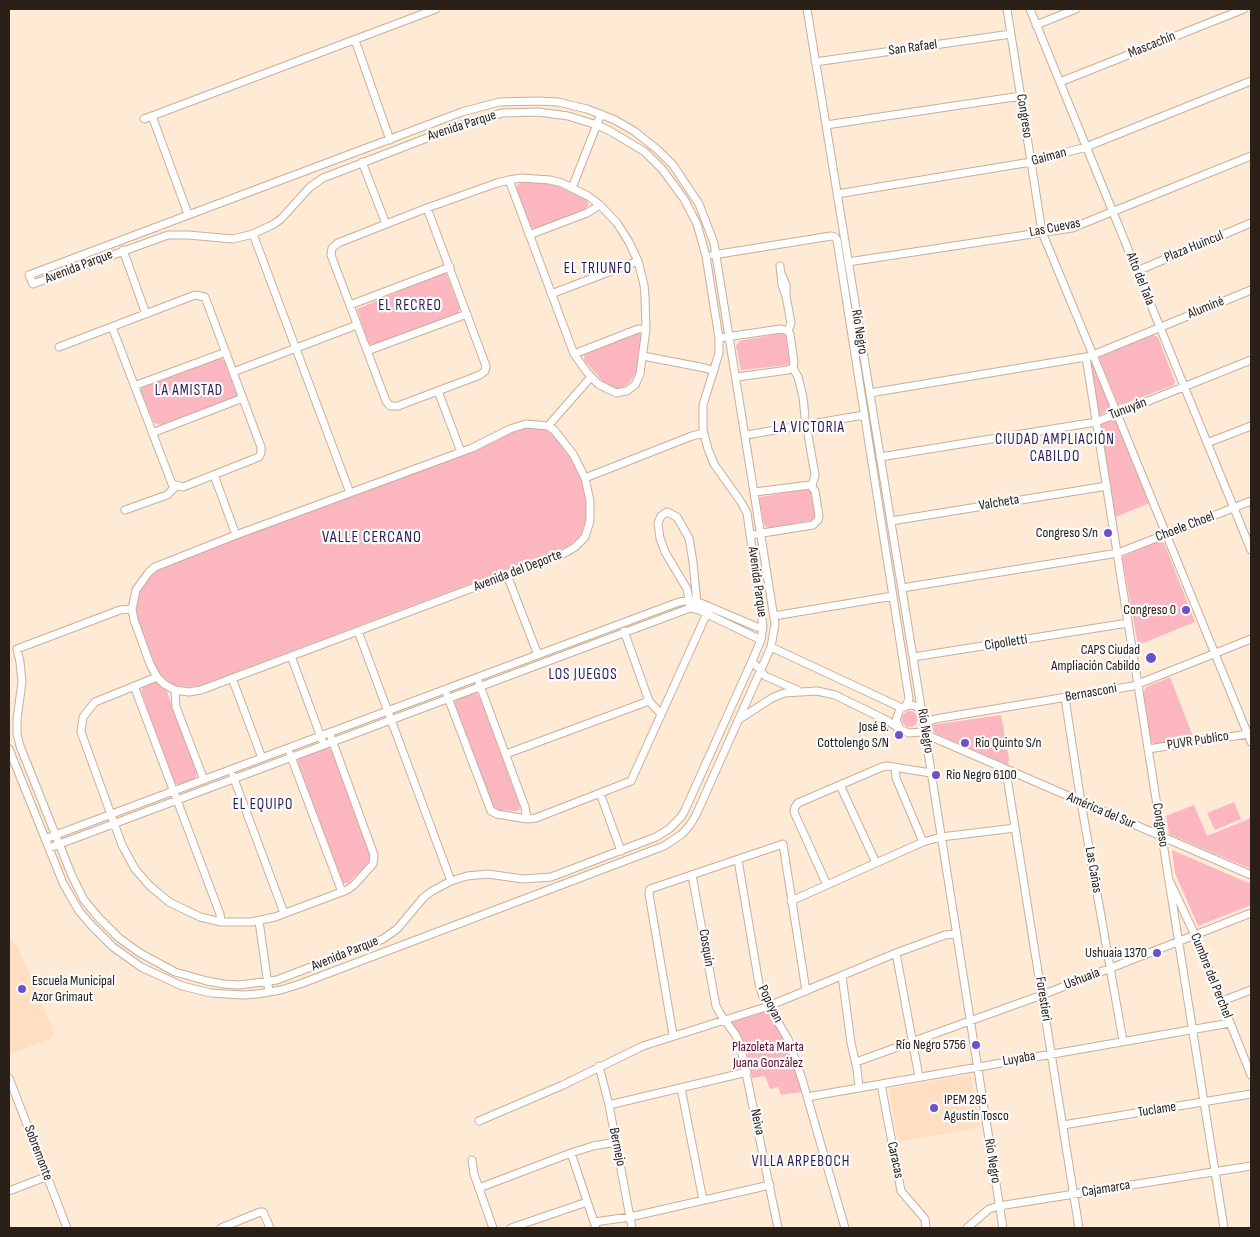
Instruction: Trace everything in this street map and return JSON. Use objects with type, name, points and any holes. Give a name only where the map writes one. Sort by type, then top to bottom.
[{"type":"street","points":[[144,120],[436,9]]},
{"type":"street","name":"Río Negro","points":[[807,9],[926,734],[1003,1228]]},
{"type":"street","name":"Congreso","points":[[1007,9],[1042,232],[1089,356],[1096,422],[1224,1228]]},
{"type":"street","name":"Alto del Tala","points":[[1030,9],[1251,550]]},
{"type":"street","points":[[1036,25],[1076,9]]},
{"type":"street","name":"Mascachín","points":[[1060,82],[1244,9]]},
{"type":"street","name":"San Rafael","points":[[815,62],[1011,34]]},
{"type":"street","points":[[354,40],[390,140]]},
{"type":"street","name":"Gaiman","points":[[837,194],[1031,162],[1086,147],[1251,81]]},
{"type":"street","points":[[826,125],[1021,96]]},
{"type":"street","name":"Avenida Parque","points":[[45,839],[63,882],[79,911],[113,947],[141,968],[182,986],[211,993],[243,995],[269,992],[300,984],[664,846],[674,841],[690,825],[772,647],[774,616],[716,254],[709,228],[699,204],[673,165],[640,135],[601,114],[558,102],[499,102],[462,112],[29,275],[33,284],[168,235],[188,234],[233,239],[253,234],[281,219],[316,181],[476,120],[503,113],[554,113],[598,125],[644,152],[670,178],[691,211],[706,256],[719,338],[719,353],[703,405],[702,422],[714,464],[745,509],[763,627],[761,640],[752,661],[681,817],[663,834],[622,851],[544,878],[523,879],[488,874],[467,876],[450,881],[424,897],[397,929],[383,939],[287,977],[268,982],[240,985],[207,981],[175,972],[140,953],[107,928],[91,909],[72,876],[18,739],[16,719],[22,682],[17,650],[120,610],[132,609]]},
{"type":"street","points":[[572,188],[601,114]]},
{"type":"street","points":[[152,116],[188,214]]},
{"type":"street","name":"Las Cuevas","points":[[848,262],[1077,226],[1251,156]]},
{"type":"street","points":[[362,162],[386,224]]},
{"type":"street","points":[[312,168],[316,181]]},
{"type":"street","points":[[427,208],[485,362],[485,370],[480,375],[438,391],[398,406],[390,406],[386,401],[331,255],[332,248],[338,243],[427,208],[509,180],[520,178],[545,179],[562,183],[572,188],[600,205],[624,232],[638,262],[646,297],[646,329],[643,356],[638,380],[627,391],[616,393],[611,391],[591,377],[574,354],[509,180]]},
{"type":"street","points":[[529,235],[587,213],[600,205]]},
{"type":"street","points":[[164,223],[168,235]]},
{"type":"street","name":"Plaza Huincul","points":[[1137,270],[1251,223]]},
{"type":"street","points":[[253,234],[350,493]]},
{"type":"street","name":"Río Negro","points":[[716,254],[831,236],[837,240],[909,699],[904,707]]},
{"type":"street","points":[[123,250],[146,314]]},
{"type":"street","points":[[706,256],[716,254]]},
{"type":"street","points":[[551,294],[638,262]]},
{"type":"street","points":[[780,266],[782,285],[791,322],[788,331],[794,362],[793,368],[798,377],[801,392],[800,398],[805,417]]},
{"type":"street","points":[[350,305],[450,267]]},
{"type":"street","name":"Aluminé","points":[[870,393],[1089,356],[1251,290]]},
{"type":"street","points":[[59,347],[195,295],[202,296],[207,300],[261,447],[261,453],[256,459],[183,487],[176,486],[171,481],[112,327]]},
{"type":"street","points":[[367,351],[467,314]]},
{"type":"street","points":[[233,372],[357,325]]},
{"type":"street","points":[[574,354],[638,329],[646,329]]},
{"type":"street","points":[[719,338],[781,329],[788,331]]},
{"type":"street","points":[[134,386],[226,352]]},
{"type":"street","points":[[643,356],[714,371]]},
{"type":"street","points":[[1089,356],[1118,414],[1251,742]]},
{"type":"street","name":"Tunuyán","points":[[880,457],[1096,422],[1251,360]]},
{"type":"street","points":[[737,377],[793,368]]},
{"type":"street","points":[[204,780],[176,707],[175,690],[164,684],[157,677],[150,664],[134,620],[133,599],[139,584],[155,567],[461,452],[518,426],[533,424],[548,426],[591,377]]},
{"type":"street","points":[[438,391],[461,452]]},
{"type":"street","points":[[152,433],[243,398]]},
{"type":"street","points":[[746,435],[864,415]]},
{"type":"street","name":"Avenida del Deporte","points":[[175,690],[196,691],[569,551],[585,537],[590,522],[591,507],[586,478],[564,442],[548,426]]},
{"type":"street","points":[[1207,443],[1251,426]]},
{"type":"street","points":[[586,478],[704,433]]},
{"type":"street","points":[[750,535],[816,523],[819,516],[815,491],[812,486],[815,475],[808,435]]},
{"type":"street","points":[[214,475],[236,535]]},
{"type":"street","points":[[755,492],[805,485],[812,486]]},
{"type":"street","points":[[125,510],[167,494],[176,486]]},
{"type":"street","name":"Valcheta","points":[[891,521],[1107,486]]},
{"type":"street","name":"Choele Choel","points":[[902,588],[1118,553],[1251,501]]},
{"type":"street","points":[[667,512],[676,517],[689,538],[694,562],[694,605],[687,589],[665,552],[660,538],[658,523],[661,516],[667,512]]},
{"type":"street","points":[[507,575],[538,655]]},
{"type":"street","points":[[774,616],[893,596]]},
{"type":"street","points":[[9,749],[45,839],[622,625],[678,602],[694,605],[757,627],[763,627]]},
{"type":"street","points":[[49,848],[625,633],[694,605]]},
{"type":"street","points":[[708,610],[761,640]]},
{"type":"street","points":[[445,690],[491,811],[497,814],[527,819],[536,818],[631,781],[708,610]]},
{"type":"street","name":"Cipolletti","points":[[913,657],[1128,623]]},
{"type":"street","points":[[622,625],[650,702],[661,714]]},
{"type":"street","points":[[358,631],[450,881]]},
{"type":"street","name":"Bernasconi","points":[[924,722],[1138,685],[1251,639]]},
{"type":"street","points":[[772,647],[904,707]]},
{"type":"street","points":[[291,656],[324,745]]},
{"type":"street","points":[[752,661],[760,671],[775,680],[802,691]]},
{"type":"street","points":[[157,677],[95,702],[86,711],[82,722],[83,738],[122,844],[131,861],[142,877],[158,894],[187,912],[200,917],[221,922],[260,921],[342,892],[354,884],[373,864],[374,858],[329,733]]},
{"type":"street","points":[[232,678],[262,758]]},
{"type":"street","points":[[478,678],[525,807],[527,819]]},
{"type":"street","points":[[134,686],[220,914],[221,922]]},
{"type":"street","points":[[738,720],[772,698],[784,693],[817,691],[835,695],[909,733],[921,728],[924,722]]},
{"type":"street","name":"Las Cañas","points":[[1065,698],[1081,802],[1123,1042]]},
{"type":"street","points":[[506,754],[650,702]]},
{"type":"street","points":[[900,729],[896,720],[898,713],[904,707],[912,705],[918,707],[921,711]]},
{"type":"street","points":[[720,731],[731,736]]},
{"type":"street","name":"América del Sur","points":[[915,732],[926,734],[1006,771],[1251,875]]},
{"type":"street","name":"PUVR Publico","points":[[1148,749],[1248,734]]},
{"type":"street","points":[[288,748],[342,892]]},
{"type":"street","points":[[827,885],[794,812],[798,803],[882,767],[931,772]]},
{"type":"street","points":[[895,767],[896,778],[923,842]]},
{"type":"street","points":[[231,770],[284,913]]},
{"type":"street","name":"Forestieri","points":[[1006,771],[1079,1228]]},
{"type":"street","points":[[840,785],[876,863]]},
{"type":"street","points":[[600,793],[622,851]]},
{"type":"street","points":[[791,901],[923,842],[941,837],[1015,828]]},
{"type":"street","points":[[673,1035],[649,894],[650,889],[783,844],[806,991]]},
{"type":"street","name":"Popoyan","points":[[738,860],[759,984],[788,1039],[845,1228]]},
{"type":"street","name":"Cosquín","points":[[692,874],[716,1006],[720,1015],[725,1020]]},
{"type":"street","name":"Cumbre del Perchel","points":[[1168,878],[1196,935],[1251,1071]]},
{"type":"street","name":"Ushuaia","points":[[856,1062],[1042,995],[1251,913]]},
{"type":"street","points":[[260,921],[269,992]]},
{"type":"street","points":[[479,1121],[563,1085],[625,1053],[673,1035],[769,1006],[896,953],[945,935],[956,934]]},
{"type":"street","points":[[896,953],[919,1077]]},
{"type":"street","points":[[842,976],[850,1043],[856,1062],[859,1087]]},
{"type":"street","points":[[1222,1001],[1251,990]]},
{"type":"street","name":"Neiva","points":[[725,1020],[736,1034],[740,1044],[778,1228]]},
{"type":"street","name":"Luyaba","points":[[807,1097],[1230,1023]]},
{"type":"street","name":"Bermejo","points":[[599,1066],[609,1105],[632,1228]]},
{"type":"street","points":[[609,1105],[747,1072]]},
{"type":"street","name":"Sobremonte","points":[[9,1078],[67,1228]]},
{"type":"street","name":"Caracas","points":[[881,1084],[901,1191],[925,1219],[926,1228]]},
{"type":"street","points":[[681,1088],[703,1200]]},
{"type":"street","name":"Tuclame","points":[[1062,1125],[1251,1094]]},
{"type":"street","points":[[479,1188],[571,1153],[593,1146],[616,1142]]},
{"type":"street","points":[[571,1153],[595,1225],[770,1185]]},
{"type":"street","points":[[472,1160],[479,1188],[494,1228]]},
{"type":"street","name":"Cajamarca","points":[[967,1228],[989,1209],[999,1206],[1251,1166]]},
{"type":"street","points":[[9,1191],[48,1176]]},
{"type":"street","points":[[511,1228],[587,1202]]},
{"type":"street","points":[[221,1228],[260,1212],[263,1212],[270,1228]]},
{"type":"shaded area","name":"Escuela Municipal Azor Grimaut","points":[[11,940],[17,945],[54,1033],[51,1039],[9,1054],[9,941]]},
{"type":"shaded area","name":"IPEM 295 Agustín Tosco","points":[[970,1074],[980,1127],[898,1142],[889,1089]]},
{"type":"green space","points":[[522,182],[555,185],[586,199],[589,205],[584,210],[533,228],[529,225],[516,188]]},
{"type":"green space","points":[[443,273],[447,275],[460,308],[458,315],[374,345],[368,343],[357,309]]},
{"type":"green space","points":[[636,333],[642,335],[636,374],[628,384],[621,388],[612,388],[604,383],[584,360],[585,353]]},
{"type":"green space","points":[[783,333],[787,338],[791,360],[788,365],[741,370],[736,346],[739,341]]},
{"type":"green space","points":[[1152,335],[1158,337],[1175,382],[1174,385],[1121,405],[1118,404],[1100,357]]},
{"type":"green space","points":[[220,358],[225,361],[237,396],[161,425],[154,423],[141,388]]},
{"type":"green space","points":[[1090,361],[1092,361],[1111,407],[1110,410],[1100,415],[1096,413]]},
{"type":"green space","points":[[1111,419],[1117,421],[1150,503],[1115,517],[1100,426],[1102,422]]},
{"type":"green space","points":[[520,427],[541,428],[552,433],[567,452],[580,474],[587,518],[581,535],[571,544],[565,548],[199,686],[182,687],[173,685],[161,676],[134,613],[138,592],[144,582],[158,568]]},
{"type":"green space","points":[[806,489],[811,491],[814,520],[766,527],[759,500],[760,497]]},
{"type":"green space","points":[[1159,541],[1164,543],[1195,622],[1138,645],[1122,557]]},
{"type":"green space","points":[[1170,677],[1194,739],[1156,745],[1151,742],[1143,693],[1146,687]]},
{"type":"green space","points":[[156,682],[166,689],[197,773],[195,779],[180,785],[172,781],[141,691],[143,687]]},
{"type":"green space","points":[[475,692],[480,697],[520,806],[519,810],[497,810],[492,807],[454,703],[457,699]]},
{"type":"green space","points":[[907,711],[913,711],[918,716],[916,725],[907,727],[902,722],[902,716]]},
{"type":"green space","points":[[1001,715],[1009,759],[1008,765],[935,733],[930,727],[932,725]]},
{"type":"green space","points":[[326,747],[332,752],[371,858],[371,861],[348,883],[342,883],[297,763],[300,757]]},
{"type":"green space","points":[[1234,802],[1241,819],[1215,830],[1207,813]]},
{"type":"green space","points":[[1194,805],[1207,836],[1251,818],[1251,869],[1169,834],[1166,816]]},
{"type":"green space","points":[[1172,850],[1251,884],[1251,905],[1198,926],[1175,873]]},
{"type":"green space","name":"Plazoleta Marta Juana González","points":[[768,1011],[788,1048],[802,1092],[781,1095],[778,1087],[770,1089],[765,1076],[752,1078],[744,1042],[738,1031],[730,1023]]},
{"type":"place","name":"Congreso S/n","points":[[1108,533]]},
{"type":"place","name":"Congreso 0","points":[[1186,610]]},
{"type":"place","name":"CAPS Ciudad Ampliación Cabildo","points":[[1151,658]]},
{"type":"place","name":"José B. Cottolengo S/N","points":[[899,735]]},
{"type":"place","name":"Rio Quinto S/n","points":[[965,743]]},
{"type":"place","name":"Rio Negro 6100","points":[[936,775]]},
{"type":"place","name":"Ushuaia 1370","points":[[1157,953]]},
{"type":"place","name":"Escuela Municipal Azor Grimaut","points":[[22,989]]},
{"type":"place","name":"Río Negro 5756","points":[[976,1045]]},
{"type":"place","name":"IPEM 295 Agustín Tosco","points":[[934,1108]]},
{"type":"district","name":"EL TRIUNFO","points":[[598,269]]},
{"type":"district","name":"EL RECREO","points":[[410,306]]},
{"type":"district","name":"LA AMISTAD","points":[[189,391]]},
{"type":"district","name":"LA VICTORIA","points":[[809,428]]},
{"type":"district","name":"CIUDAD AMPLIACIÓN CABILDO","points":[[1055,448]]},
{"type":"district","name":"VALLE CERCANO","points":[[372,538]]},
{"type":"district","name":"LOS JUEGOS","points":[[583,675]]},
{"type":"district","name":"EL EQUIPO","points":[[263,805]]},
{"type":"district","name":"VILLA ARPEBOCH","points":[[801,1162]]}]
